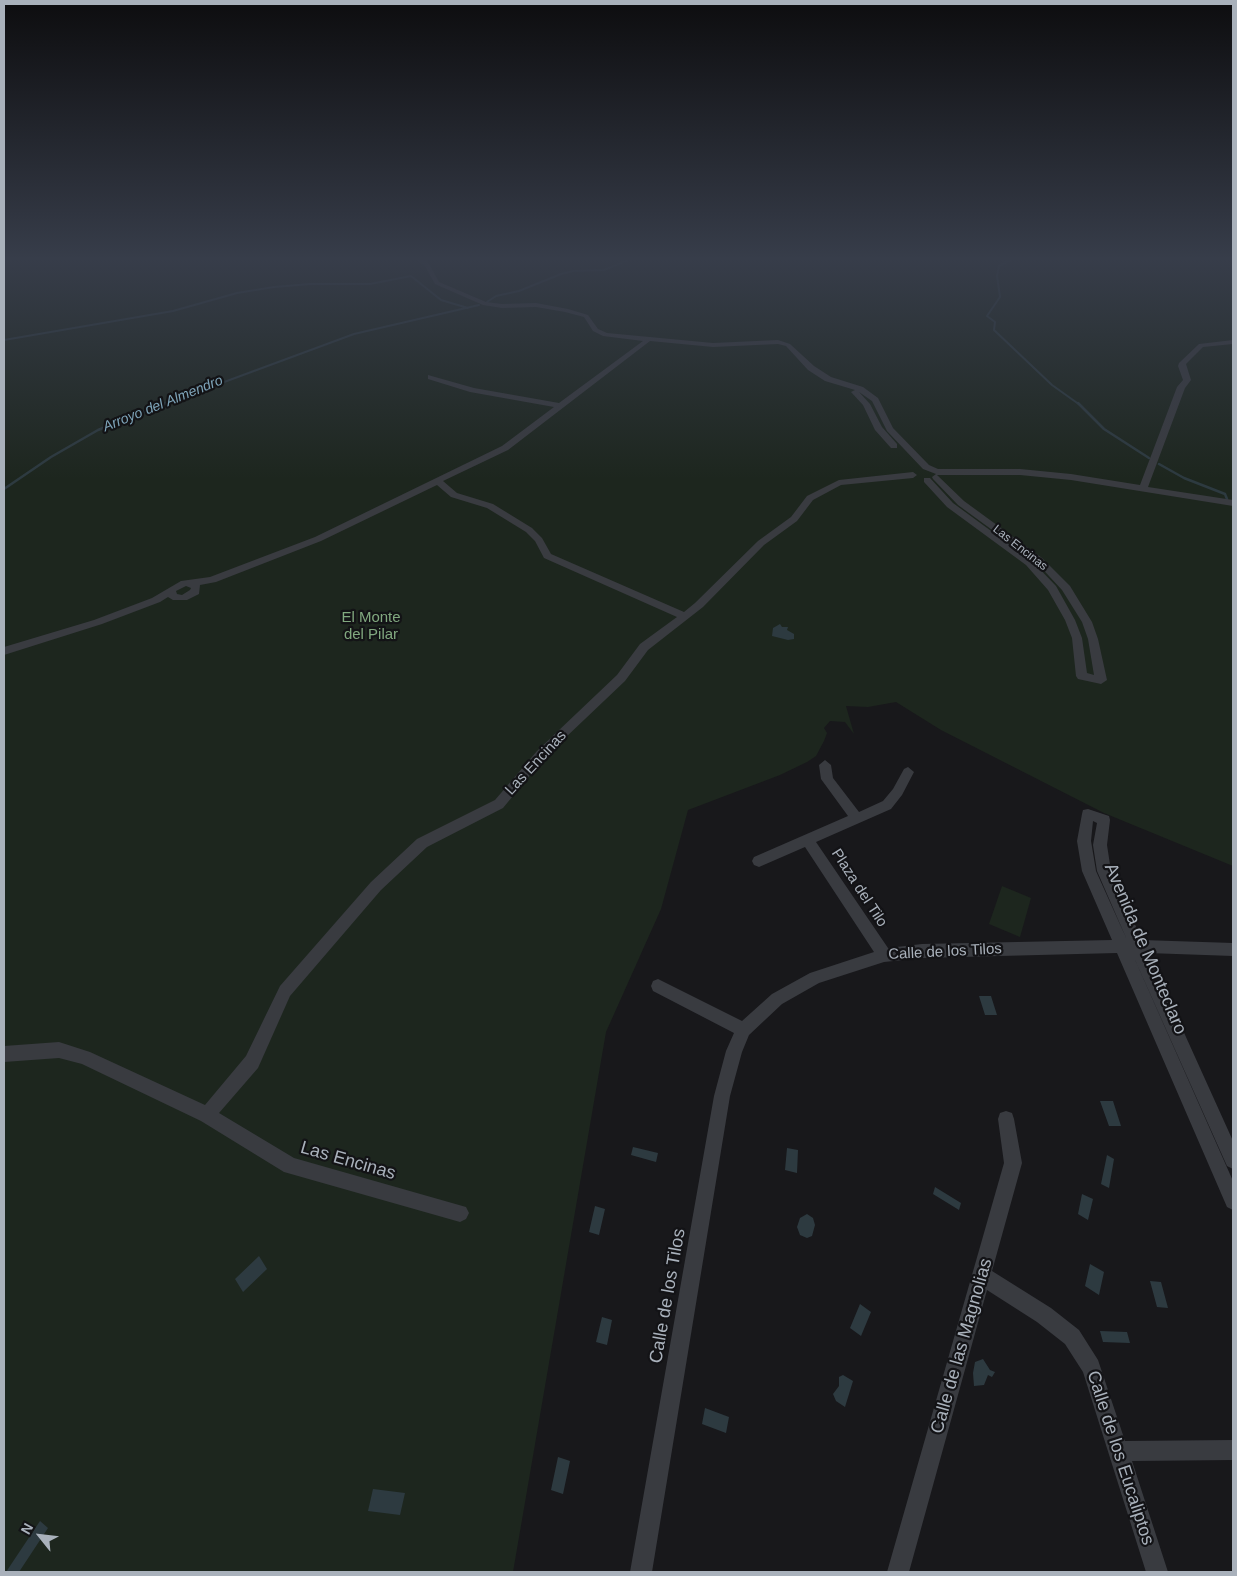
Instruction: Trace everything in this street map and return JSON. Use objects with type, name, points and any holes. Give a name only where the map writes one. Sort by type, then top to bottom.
[{"type":"street","points":[[599,332],[605,335],[713,345],[778,342],[788,345],[811,368],[837,383]]},
{"type":"street","points":[[4,651],[98,622],[174,594],[187,597],[192,587],[318,539],[439,482],[505,448],[649,339]]},
{"type":"street","points":[[1143,489],[1181,387],[1187,380],[1182,366],[1183,363],[1202,345],[1233,342]]},
{"type":"street","points":[[431,377],[474,390],[562,406]]},
{"type":"street","name":"Las Encinas","points":[[837,383],[860,389],[869,394],[875,400],[890,429],[960,503],[1039,560],[1066,588],[1087,622],[1093,639],[1101,680],[1082,676],[1076,638],[1070,620],[1052,588],[1029,563],[950,505],[933,476]]},
{"type":"street","name":"Las Encinas","points":[[837,383],[857,393],[866,404],[878,428],[914,471],[933,476],[1020,472],[1071,477],[1233,503]]},
{"type":"street","name":"Las Encinas","points":[[208,1115],[252,1062],[285,991],[376,886],[422,843],[499,804],[541,754],[622,678],[644,647],[698,605],[761,543],[794,519],[810,498],[839,483],[914,471],[926,467]]},
{"type":"street","points":[[439,482],[454,495],[490,506],[529,530],[539,540],[547,556],[684,616]]},
{"type":"street","points":[[825,766],[827,779],[857,818]]},
{"type":"street","name":"Plaza del Tilo","points":[[759,862],[887,805],[898,792],[908,772]]},
{"type":"street","name":"Avenida de Monteclaro","points":[[1233,1160],[1129,946],[1089,872],[1084,841],[1088,814],[1104,820],[1100,845],[1104,870],[1129,946],[1233,1201]]},
{"type":"street","name":"Plaza del Tilo","points":[[807,839],[884,955]]},
{"type":"street","name":"Calle de los Tilos","points":[[641,1572],[722,1096],[734,1051],[744,1030],[777,999],[815,978],[884,955],[922,951],[1129,946],[1233,950]]},
{"type":"street","points":[[658,986],[744,1030]]},
{"type":"street","name":"Las Encinas","points":[[4,1054],[59,1050],[84,1057],[208,1115],[290,1166],[460,1212]]},
{"type":"street","name":"Calle de las Magnolias","points":[[898,1572],[1013,1163],[1006,1119]]},
{"type":"street","name":"Calle de los Eucaliptos","points":[[982,1276],[1044,1315],[1072,1337],[1091,1367],[1157,1572]]},
{"type":"street","points":[[1119,1450],[1233,1450]]},
{"type":"green space","name":"El Monte del Pilar","points":[[4,332],[1233,332],[1233,866],[1104,813],[941,730],[896,702],[868,707],[846,706],[854,734],[845,722],[830,721],[824,728],[827,733],[816,756],[807,762],[780,775],[688,810],[661,909],[606,1032],[513,1572],[4,1572]]},
{"type":"green space","points":[[1002,886],[1031,898],[1020,937],[989,924]]},
{"type":"shaded area","points":[[780,624],[782,627],[788,627],[787,630],[794,634],[794,639],[788,640],[772,636],[773,628]]},
{"type":"shaded area","points":[[979,996],[991,996],[997,1015],[985,1015]]},
{"type":"shaded area","points":[[1100,1101],[1113,1101],[1121,1126],[1109,1126]]},
{"type":"shaded area","points":[[633,1147],[658,1153],[656,1162],[631,1155]]},
{"type":"shaded area","points":[[787,1148],[798,1150],[797,1173],[785,1170]]},
{"type":"shaded area","points":[[1107,1155],[1114,1159],[1109,1188],[1101,1184]]},
{"type":"shaded area","points":[[935,1187],[961,1203],[959,1210],[933,1194]]},
{"type":"shaded area","points":[[1082,1194],[1093,1199],[1088,1220],[1078,1214]]},
{"type":"shaded area","points":[[595,1206],[605,1209],[599,1235],[589,1232]]},
{"type":"shaded area","points":[[807,1214],[813,1218],[815,1225],[812,1236],[807,1238],[800,1235],[797,1227],[800,1218]]},
{"type":"shaded area","points":[[259,1256],[267,1269],[243,1292],[235,1279]]},
{"type":"shaded area","points":[[1090,1264],[1104,1272],[1099,1295],[1085,1286]]},
{"type":"shaded area","points":[[1150,1281],[1161,1282],[1168,1308],[1157,1307]]},
{"type":"shaded area","points":[[860,1304],[871,1312],[861,1336],[850,1328]]},
{"type":"shaded area","points":[[602,1317],[612,1320],[607,1345],[596,1342]]},
{"type":"shaded area","points":[[1100,1331],[1127,1332],[1130,1343],[1103,1342]]},
{"type":"shaded area","points":[[983,1359],[990,1370],[995,1372],[992,1377],[988,1375],[984,1385],[974,1386],[973,1373],[975,1362]]},
{"type":"shaded area","points":[[843,1375],[853,1381],[845,1407],[836,1401],[833,1394],[839,1386],[839,1377]]},
{"type":"shaded area","points":[[705,1408],[729,1417],[726,1433],[702,1424]]},
{"type":"shaded area","points":[[558,1457],[570,1461],[563,1494],[551,1490]]},
{"type":"shaded area","points":[[373,1489],[405,1493],[400,1515],[368,1511]]},
{"type":"shaded area","points":[[40,1521],[48,1528],[19,1572],[6,1572]]},
{"type":"waterway","points":[[4,340],[53,332]]},
{"type":"waterway","name":"Arroyo del Almendro","points":[[162,405],[365,332]]},
{"type":"waterway","points":[[996,332],[1052,385],[1080,405]]},
{"type":"waterway","name":"Arroyo del Almendro","points":[[4,489],[51,457],[98,430],[166,403]]},
{"type":"waterway","points":[[1080,405],[1104,429],[1149,458]]},
{"type":"waterway","points":[[1159,464],[1184,478],[1225,494],[1227,499]]}]
